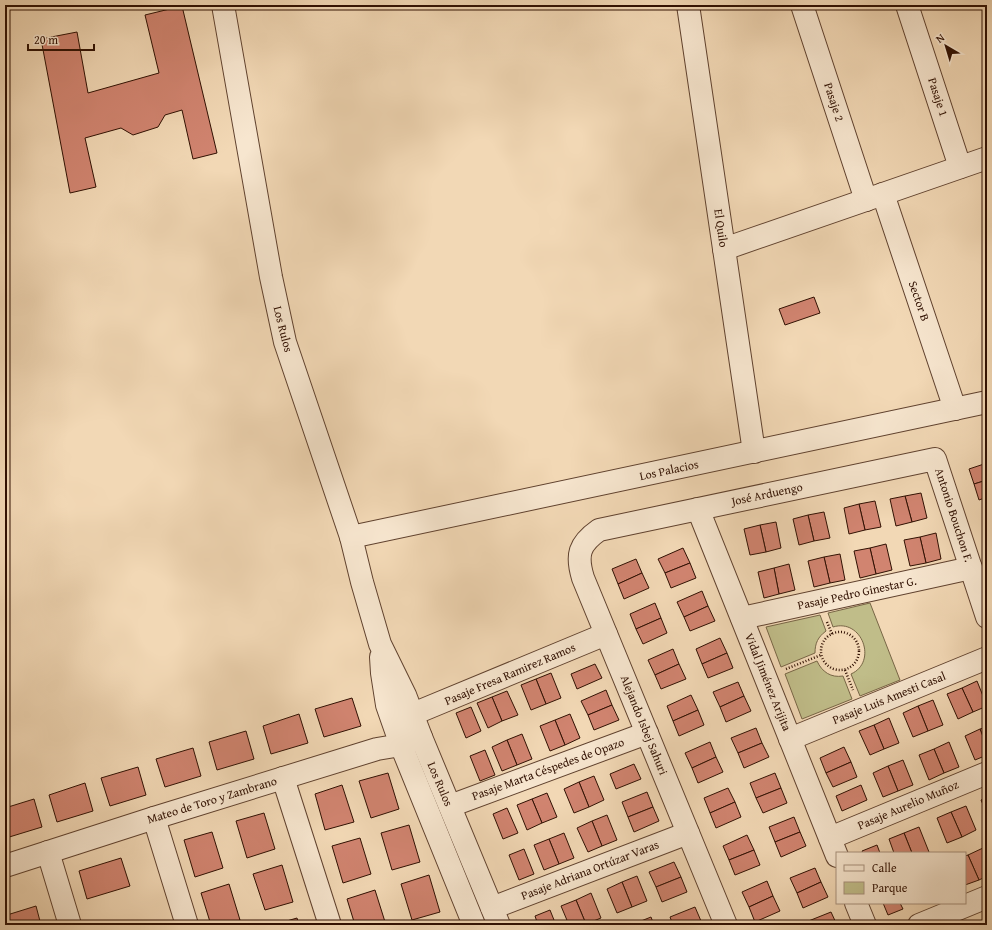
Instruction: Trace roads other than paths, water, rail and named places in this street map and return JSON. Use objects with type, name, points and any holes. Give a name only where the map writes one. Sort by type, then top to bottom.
[{"type":"street","name":"Los Rulos","points":[[223,5],[271,277],[285,342],[351,537],[380,644],[413,714],[421,737],[496,917]]},
{"type":"street","name":"El Quilo","points":[[688,5],[754,452]]},
{"type":"street","name":"Pasaje 2","points":[[802,5],[874,197]]},
{"type":"street","name":"Pasaje 1","points":[[907,5],[960,167]]},
{"type":"street","points":[[724,249],[987,158]]},
{"type":"street","name":"Sector B","points":[[874,197],[955,408]]},
{"type":"street","name":"Los Palacios","points":[[351,537],[987,402]]},
{"type":"street","name":"José Arduengo","points":[[599,530],[935,459]]},
{"type":"street","name":"Antonio Bouchon F.","points":[[935,459],[987,617]]},
{"type":"street","name":"Vidal Jiménez Arijita","points":[[698,508],[833,847]]},
{"type":"street","name":"Alejando Isbej Sahuri","points":[[599,530],[589,537],[582,546],[579,556],[580,566],[606,634],[726,925]]},
{"type":"street","name":"Pasaje Pedro Ginestar G.","points":[[742,618],[971,568]]},
{"type":"street","name":"Pasaje Fresa Ramirez Ramos","points":[[413,714],[606,634]]},
{"type":"street","name":"Los Rulos","points":[[380,644],[382,673],[387,705],[401,744],[474,925]]},
{"type":"street","name":"Pasaje Luis Amesti Casal","points":[[790,739],[987,658]]},
{"type":"street","name":"Pasaje Marta Céspedes de Opazo","points":[[450,806],[647,732]]},
{"type":"street","name":"Mateo de Toro y Zambrano","points":[[5,866],[154,818],[377,749],[401,744],[421,737]]},
{"type":"street","name":"Pasaje Aurelio Muñoz","points":[[833,847],[987,773]]},
{"type":"street","points":[[284,778],[330,925]]},
{"type":"street","points":[[154,818],[187,925]]},
{"type":"street","name":"Pasaje Adriana Ortúzar Varas","points":[[496,917],[688,833]]},
{"type":"street","points":[[48,852],[70,925]]},
{"type":"street","points":[[919,925],[987,897]]},
{"type":"street","points":[[856,904],[865,925]]}]
